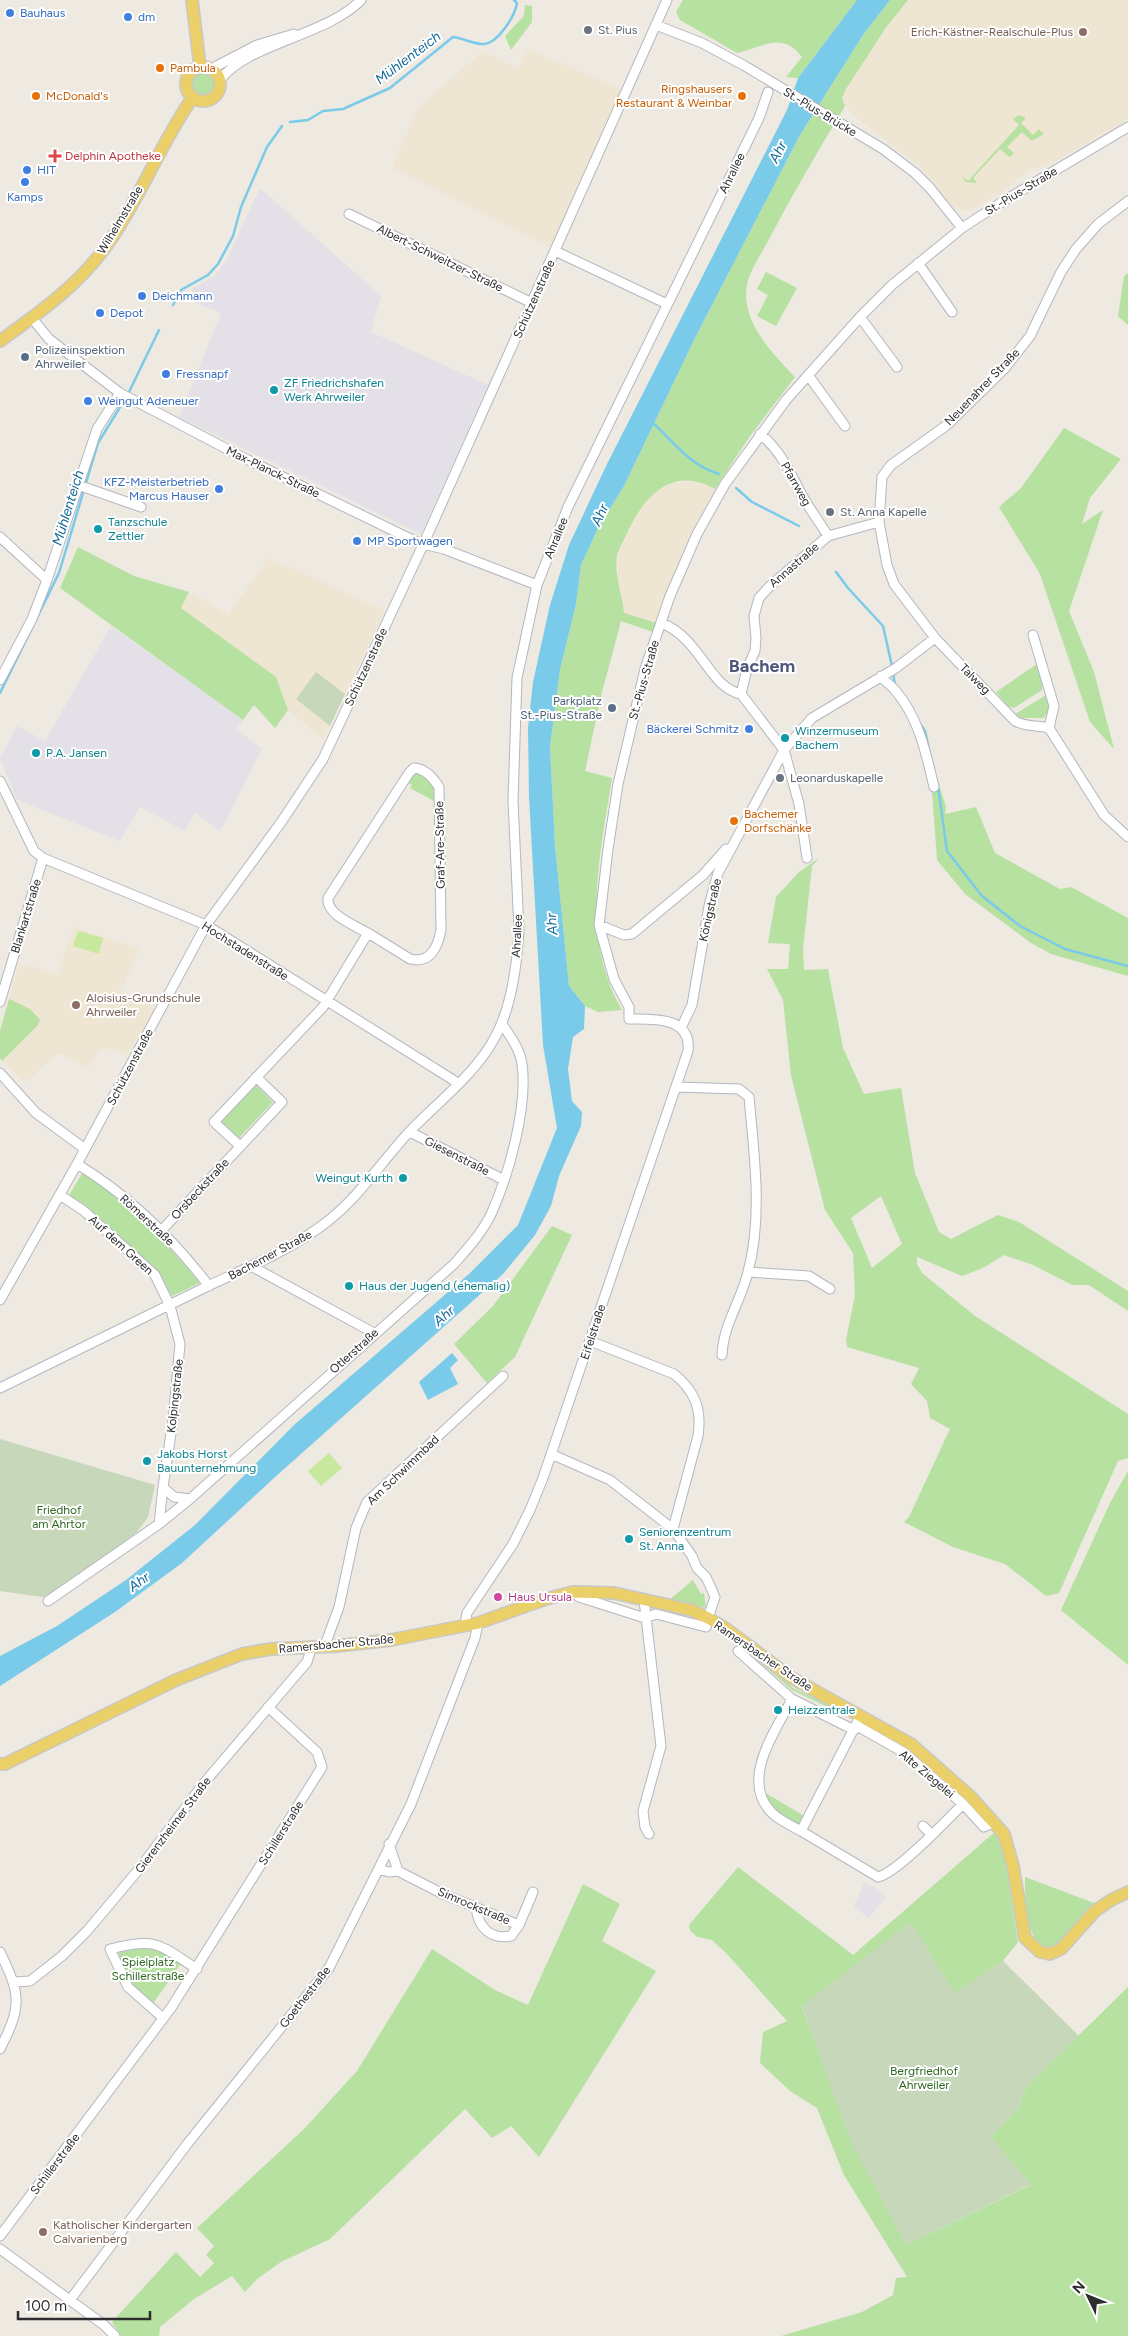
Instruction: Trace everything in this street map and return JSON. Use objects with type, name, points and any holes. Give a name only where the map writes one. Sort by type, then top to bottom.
[{"type":"main road","points":[[192,0],[206,68],[220,80],[218,92],[209,99],[198,100],[189,93],[186,83],[190,72],[206,68]]},
{"type":"main road","name":"Wilhelmstraße","points":[[0,341],[32,318],[85,273],[108,243],[180,116],[193,97]]},
{"type":"main road","name":"Ramersbacher Straße","points":[[0,1764],[6,1764],[176,1680],[214,1664],[256,1651],[392,1640],[478,1623],[546,1598],[573,1592],[614,1593],[691,1610],[707,1623],[725,1628],[792,1678],[911,1744],[971,1797],[1004,1834],[1010,1850],[1025,1938],[1040,1952],[1050,1954],[1061,1949],[1095,1911],[1111,1900],[1128,1892]]},
{"type":"street","points":[[206,68],[313,28],[340,16],[361,0]]},
{"type":"street","name":"Schützenstraße","points":[[0,1300],[78,1164],[206,925],[282,821],[323,759],[423,545],[667,0]]},
{"type":"street","name":"St.-Pius-Brücke","points":[[656,25],[702,43],[839,122],[883,150],[915,173],[930,188],[962,228]]},
{"type":"street","points":[[220,80],[258,49]]},
{"type":"street","name":"Ahrallee","points":[[502,1024],[510,995],[519,930],[513,801],[517,678],[537,585],[568,507],[759,118],[768,92]]},
{"type":"street","name":"St.-Pius-Straße","points":[[681,1028],[670,1021],[662,1019],[629,1019],[628,1007],[614,979],[599,925],[618,784],[645,669],[661,623],[697,534],[725,484],[760,434],[808,375],[860,317],[892,285],[962,228],[1128,127]]},
{"type":"street","name":"Neuenahrer Straße","points":[[879,522],[880,486],[887,469],[947,425],[1005,368],[1030,336],[1061,272],[1076,248],[1098,224],[1128,201]]},
{"type":"street","name":"Albert-Schweitzer-Straße","points":[[349,214],[532,303]]},
{"type":"street","points":[[555,250],[667,304]]},
{"type":"street","points":[[918,263],[952,312]]},
{"type":"street","points":[[860,317],[898,367]]},
{"type":"street","name":"Max-Planck-Straße","points":[[32,318],[49,339],[124,395],[298,485],[423,545],[444,549],[537,585]]},
{"type":"street","points":[[808,375],[845,426]]},
{"type":"street","points":[[0,680],[32,619],[82,486],[97,429],[124,395]]},
{"type":"street","name":"Pfarrweg","points":[[760,434],[771,444],[783,460],[804,499],[828,536]]},
{"type":"street","points":[[82,486],[141,507]]},
{"type":"street","name":"Annastraße","points":[[741,694],[747,668],[755,650],[754,616],[759,598],[769,586],[828,536],[879,522]]},
{"type":"street","name":"Talweg","points":[[879,522],[887,565],[894,584],[935,638],[1015,721],[1021,725],[1038,725],[1049,728]]},
{"type":"street","points":[[0,537],[47,580]]},
{"type":"street","points":[[661,623],[682,634],[726,688],[741,694],[784,750],[799,804],[807,858]]},
{"type":"street","points":[[1033,635],[1054,706],[1049,728],[1104,815],[1128,837]]},
{"type":"street","name":"Königstraße","points":[[681,1028],[692,1005],[704,929],[718,873],[735,838],[784,750],[812,718],[896,668],[935,638]]},
{"type":"street","points":[[884,675],[916,723],[925,746],[934,787]]},
{"type":"street","name":"Graf-Are-Straße","points":[[414,768],[420,768],[434,779],[439,787],[441,930],[439,942],[427,957],[416,961],[368,933],[332,911],[327,902],[328,898],[409,773],[414,768]]},
{"type":"street","name":"Hochstadenstraße","points":[[0,782],[34,851],[43,858],[206,925],[458,1083]]},
{"type":"street","points":[[599,925],[624,935],[632,934],[703,875],[735,838]]},
{"type":"street","name":"Blankartstraße","points":[[0,1002],[43,858]]},
{"type":"street","points":[[240,1146],[214,1122],[326,1002],[368,933]]},
{"type":"street","name":"Bachemer Straße","points":[[0,1388],[251,1266],[302,1239],[338,1213],[410,1132],[478,1062],[494,1040],[502,1024]]},
{"type":"street","name":"Otlerstraße","points":[[48,1601],[159,1524],[190,1498],[454,1264],[477,1238],[492,1213],[504,1180],[517,1130],[522,1096],[522,1063],[514,1042],[502,1024]]},
{"type":"street","name":"Eifelstraße","points":[[464,1625],[467,1613],[513,1544],[530,1510],[551,1454],[676,1087],[688,1046],[686,1035],[681,1028]]},
{"type":"street","points":[[0,1072],[36,1113],[85,1149]]},
{"type":"street","name":"Orsbeckstraße","points":[[161,1231],[282,1102],[256,1078]]},
{"type":"street","points":[[676,1087],[739,1089],[749,1097],[757,1187],[748,1272],[723,1338],[722,1355]]},
{"type":"street","name":"Giesenstraße","points":[[410,1132],[504,1180]]},
{"type":"street","name":"Römerstraße","points":[[78,1164],[129,1202],[161,1231],[189,1259],[209,1286]]},
{"type":"street","name":"Auf dem Green","points":[[60,1194],[84,1211],[155,1275],[170,1306]]},
{"type":"street","points":[[251,1266],[374,1333]]},
{"type":"street","points":[[748,1272],[809,1276],[830,1289]]},
{"type":"street","name":"Kolpingstraße","points":[[159,1524],[174,1420],[180,1344],[170,1306]]},
{"type":"street","points":[[590,1341],[674,1374],[685,1383],[697,1401],[700,1420],[698,1436],[673,1529]]},
{"type":"street","name":"Am Schwimmbad","points":[[326,1645],[338,1607],[356,1528],[368,1502],[503,1376]]},
{"type":"street","points":[[551,1454],[610,1480],[673,1529],[692,1556],[697,1568],[706,1577],[715,1596],[707,1623],[656,1614],[645,1618],[579,1597],[573,1592]]},
{"type":"street","points":[[163,1487],[174,1497],[190,1498]]},
{"type":"street","points":[[644,1600],[661,1746],[643,1811],[645,1826],[649,1834]]},
{"type":"street","name":"Goethestraße","points":[[70,2300],[188,2143],[329,1968],[411,1804],[475,1638],[478,1623]]},
{"type":"street","name":"Gierenzheimer Straße","points":[[15,1982],[30,1981],[62,1956],[87,1931],[140,1868],[204,1783],[307,1662],[312,1646]]},
{"type":"street","name":"Alte Ziegelei","points":[[738,1651],[792,1699],[854,1730],[859,1727],[903,1752],[963,1804],[893,1869],[878,1877],[801,1832],[773,1814],[767,1807],[760,1791],[760,1767],[775,1723],[792,1699]]},
{"type":"street","name":"Schillerstraße","points":[[0,2236],[163,2018],[197,1969],[322,1767],[317,1752],[268,1707]]},
{"type":"street","points":[[801,1832],[860,1716]]},
{"type":"street","points":[[963,1804],[984,1827],[995,1822]]},
{"type":"street","points":[[923,1826],[932,1834]]},
{"type":"street","points":[[390,1844],[398,1871]]},
{"type":"street","name":"Simrockstraße","points":[[379,1869],[388,1872],[398,1871],[476,1908],[519,1925],[533,1892]]},
{"type":"street","points":[[476,1908],[478,1920],[485,1930],[502,1938],[511,1936],[519,1925]]},
{"type":"street","points":[[163,2018],[128,1987],[110,1949],[138,1942],[150,1943],[166,1950],[197,1969]]},
{"type":"street","points":[[0,1952],[15,1982],[16,2006],[10,2028],[0,2049]]},
{"type":"street","points":[[0,2249],[104,2325],[115,2336]]},
{"type":"shaded area","points":[[908,0],[1128,0],[1128,119],[1052,163],[1030,170],[998,194],[973,209],[958,210],[918,165],[851,113],[842,98],[865,58]]},
{"type":"shaded area","points":[[528,50],[622,89],[550,247],[392,167],[419,107],[483,51],[518,69]]},
{"type":"shaded area","points":[[260,188],[381,296],[371,332],[488,385],[421,534],[179,417],[221,313],[189,300],[193,288],[216,275],[226,261]]},
{"type":"shaded area","points":[[693,481],[704,483],[715,489],[692,531],[675,569],[656,623],[624,613],[618,581],[618,554],[637,513],[656,490],[674,483]]},
{"type":"shaded area","points":[[269,558],[385,611],[345,694],[316,672],[297,699],[330,726],[323,739],[288,710],[281,689],[181,608],[189,592],[228,615]]},
{"type":"shaded area","name":"P.A. Jansen","points":[[111,626],[243,720],[236,729],[262,749],[220,832],[195,812],[185,831],[140,807],[120,841],[17,800],[0,758],[17,726],[45,741]]},
{"type":"shaded area","name":"Aloisius-Grundschule Ahrweiler","points":[[73,927],[139,949],[122,988],[120,987],[118,990],[154,1010],[127,1055],[114,1048],[99,1050],[87,1067],[61,1054],[57,1054],[24,1083],[0,1058],[0,1031],[19,964],[58,974]]},
{"type":"shaded area","points":[[864,1883],[874,1887],[886,1897],[869,1918],[854,1907]]},
{"type":"green space","points":[[683,0],[857,0],[798,78],[786,77],[802,57],[795,49],[780,43],[772,43],[737,53],[680,20],[676,12]]},
{"type":"green space","points":[[890,0],[908,0],[885,29],[846,89],[842,98],[845,106],[786,207],[748,280],[747,306],[756,329],[770,350],[795,377],[750,436],[715,489],[700,482],[686,480],[673,482],[662,488],[643,506],[635,518],[617,556],[617,577],[624,613],[656,623],[653,632],[621,621],[602,692],[585,771],[612,778],[599,866],[597,925],[601,954],[609,982],[622,1010],[598,1012],[585,1006],[569,986],[555,845],[550,747],[560,670],[576,604],[581,565],[599,526],[624,486],[696,336],[800,135],[863,35]]},
{"type":"green space","points":[[525,5],[532,6],[532,22],[511,50],[505,36],[524,16]]},
{"type":"green space","points":[[202,70],[212,74],[216,84],[212,94],[202,98],[192,94],[188,84],[192,74]]},
{"type":"green space","points":[[1019,115],[1026,118],[1021,123],[1033,135],[1039,129],[1044,134],[1032,141],[1022,132],[1007,147],[1014,153],[1010,157],[1000,149],[973,178],[977,183],[966,182],[961,175],[968,181],[1019,125],[1013,119]]},
{"type":"green space","points":[[766,272],[797,288],[776,326],[757,316],[768,295],[757,289]]},
{"type":"green space","points":[[1128,273],[1128,325],[1118,316],[1124,276]]},
{"type":"green space","points":[[1064,428],[1121,459],[1090,498],[1082,524],[1103,510],[1069,611],[1094,672],[1114,749],[1090,722],[1040,574],[999,507],[1021,488]]},
{"type":"green space","points":[[78,547],[134,576],[189,592],[181,608],[276,677],[288,710],[275,728],[254,705],[243,720],[60,588]]},
{"type":"green space","points":[[1037,664],[1043,684],[1042,690],[1014,708],[1009,707],[996,692]]},
{"type":"green space","points":[[316,672],[345,694],[330,726],[296,699]]},
{"type":"green space","points":[[1046,695],[1049,709],[1044,718],[1021,718],[1015,714]]},
{"type":"green space","points":[[417,772],[435,786],[436,802],[410,788],[412,785],[407,782]]},
{"type":"green space","points":[[940,788],[946,807],[945,814],[976,807],[995,853],[1060,889],[1071,887],[1128,918],[1128,976],[1051,954],[1031,943],[965,894],[937,860],[932,791]]},
{"type":"green space","points":[[820,857],[812,866],[803,949],[804,970],[828,969],[843,1048],[864,1094],[901,1088],[915,1173],[939,1232],[951,1239],[998,1215],[1019,1222],[1128,1291],[1128,1311],[1089,1285],[1072,1285],[1033,1265],[1004,1255],[983,1268],[962,1276],[917,1257],[917,1264],[922,1273],[975,1316],[1128,1414],[1128,1458],[1118,1461],[1059,1593],[1046,1596],[1005,1564],[953,1547],[904,1522],[909,1517],[950,1429],[930,1418],[927,1401],[911,1384],[919,1368],[847,1347],[846,1340],[855,1295],[853,1253],[825,1210],[791,1075],[783,1000],[767,969],[788,969],[790,944],[768,943],[776,897],[798,873]],"holes":[[[881,1196],[902,1244],[872,1268],[851,1218]]]},
{"type":"green space","points":[[78,931],[103,938],[99,954],[73,946]]},
{"type":"green space","points":[[9,999],[30,1009],[40,1020],[37,1026],[2,1061],[0,1058],[0,1031]]},
{"type":"green space","points":[[256,1085],[273,1102],[239,1138],[221,1122]]},
{"type":"green space","points":[[83,1172],[145,1223],[200,1283],[172,1296],[157,1271],[89,1208],[69,1195]]},
{"type":"green space","points":[[552,1226],[572,1235],[515,1357],[487,1383],[454,1344],[493,1306]]},
{"type":"green space","name":"Friedhof am Ahrtor","points":[[0,1439],[155,1485],[148,1517],[137,1532],[49,1598],[0,1591]]},
{"type":"green space","points":[[329,1453],[342,1468],[321,1486],[308,1471]]},
{"type":"green space","points":[[1128,1471],[1128,1665],[1061,1610],[1110,1503]]},
{"type":"green space","points":[[693,1580],[701,1594],[704,1593],[706,1608],[669,1600]]},
{"type":"green space","points":[[740,1646],[751,1652],[793,1688],[847,1714],[846,1716],[792,1690]]},
{"type":"green space","points":[[762,1791],[806,1817],[799,1828],[775,1813]]},
{"type":"green space","points":[[996,1831],[1006,1864],[1018,1942],[1003,1961],[955,1994],[911,1923],[802,2007],[829,2079],[906,2245],[1030,2185],[991,2137],[1019,2107],[1026,2087],[1128,1987],[1128,2336],[781,2336],[862,2312],[893,2295],[896,2278],[907,2277],[844,2175],[817,2108],[790,2091],[760,2063],[763,2032],[787,2021],[726,1953],[712,1940],[697,1937],[690,1930],[689,1925],[738,1867],[853,1955]]},
{"type":"green space","points":[[1025,1877],[1094,1903],[1057,1945],[1046,1947],[1038,1942],[1033,1934],[1027,1910]]},
{"type":"green space","points":[[583,1884],[620,1904],[602,1941],[656,1971],[539,2157],[511,2126],[492,2138],[465,2109],[330,2239],[281,2262],[257,2279],[245,2292],[232,2276],[194,2299],[160,2327],[159,2336],[121,2336],[112,2322],[176,2252],[200,2277],[214,2263],[206,2255],[214,2246],[197,2228],[304,2129],[357,2071],[432,1949],[495,1990],[528,2005]]},
{"type":"green space","name":"Bergfriedhof Ahrweiler","points":[[911,1922],[955,1993],[1003,1961],[1079,2036],[1026,2087],[1019,2107],[991,2137],[1031,2184],[906,2245],[851,2143],[802,2006]]},
{"type":"green space","name":"Spielplatz Schillerstraße","points":[[149,1946],[182,1962],[152,2005],[129,1981],[122,1967],[118,1949]]},
{"type":"water","name":"Ahr","points":[[857,0],[890,0],[863,35],[800,135],[696,336],[624,486],[599,526],[581,565],[576,604],[560,670],[550,747],[555,845],[569,986],[585,1006],[584,1029],[573,1037],[568,1069],[572,1101],[582,1112],[581,1126],[559,1176],[551,1206],[535,1235],[503,1274],[274,1478],[182,1563],[115,1612],[0,1686],[0,1656],[57,1626],[126,1580],[195,1525],[294,1425],[469,1274],[518,1225],[557,1128],[543,1045],[529,797],[528,728],[533,682],[550,605],[569,545],[607,464],[787,110],[798,78]]},
{"type":"water","points":[[452,1353],[458,1360],[450,1368],[458,1384],[428,1400],[419,1382]]},
{"type":"waterway","name":"Mühlenteich","points":[[290,122],[308,120],[323,111],[343,109],[390,88],[453,37],[484,44],[495,39],[505,28],[516,8],[517,3],[514,0]]},
{"type":"waterway","name":"Mühlenteich","points":[[173,305],[181,290],[208,275],[218,264],[233,236],[241,207],[267,147],[282,126]]},
{"type":"waterway","name":"Mühlenteich","points":[[128,394],[159,330]]},
{"type":"waterway","name":"Mühlenteich","points":[[0,693],[59,573],[98,443],[125,399]]},
{"type":"waterway","points":[[652,422],[690,459],[708,470],[719,474]]},
{"type":"waterway","points":[[736,488],[752,502],[799,526]]},
{"type":"waterway","points":[[836,572],[883,626],[892,666]]},
{"type":"waterway","points":[[893,672],[895,686]]},
{"type":"waterway","points":[[920,724],[925,731],[930,754]]},
{"type":"waterway","points":[[938,786],[947,851],[982,896],[1020,926],[1065,949],[1128,966]]},
{"type":"place","name":"Bauhaus","points":[[10,13]]},
{"type":"place","name":"dm","points":[[128,17]]},
{"type":"place","name":"St. Pius","points":[[588,30]]},
{"type":"place","name":"Erich-Kästner-Realschule-Plus","points":[[1083,32]]},
{"type":"place","name":"Pambula","points":[[160,68]]},
{"type":"place","name":"McDonald's","points":[[36,96]]},
{"type":"place","name":"Ringshausers Restaurant & Weinbar","points":[[742,96]]},
{"type":"place","name":"Delphin Apotheke","points":[[55,156]]},
{"type":"place","name":"HIT","points":[[27,170]]},
{"type":"place","name":"Kamps","points":[[25,182]]},
{"type":"place","name":"Deichmann","points":[[142,296]]},
{"type":"place","name":"Depot","points":[[100,313]]},
{"type":"place","name":"Polizeiinspektion Ahrweiler","points":[[25,357]]},
{"type":"place","name":"Fressnapf","points":[[166,374]]},
{"type":"place","name":"ZF Friedrichshafen Werk Ahrweiler","points":[[274,390]]},
{"type":"place","name":"Weingut Adeneuer","points":[[88,401]]},
{"type":"place","name":"KFZ-Meisterbetrieb Marcus Hauser","points":[[219,489]]},
{"type":"place","name":"St. Anna Kapelle","points":[[830,512]]},
{"type":"place","name":"Tanzschule Zettler","points":[[98,529]]},
{"type":"place","name":"MP Sportwagen","points":[[357,541]]},
{"type":"place","name":"Parkplatz St.-Pius-Straße","points":[[612,708]]},
{"type":"place","name":"Bäckerei Schmitz","points":[[749,729]]},
{"type":"place","name":"Winzermuseum Bachem","points":[[785,738]]},
{"type":"place","name":"P.A. Jansen","points":[[36,753]]},
{"type":"place","name":"Leonarduskapelle","points":[[780,778]]},
{"type":"place","name":"Bachemer Dorfschänke","points":[[734,821]]},
{"type":"place","name":"Aloisius-Grundschule Ahrweiler","points":[[76,1005]]},
{"type":"place","name":"Weingut Kurth","points":[[403,1178]]},
{"type":"place","name":"Haus der Jugend (ehemalig)","points":[[349,1286]]},
{"type":"place","name":"Jakobs Horst Bauunternehmung","points":[[147,1461]]},
{"type":"place","name":"Seniorenzentrum St. Anna","points":[[629,1539]]},
{"type":"place","name":"Haus Ursula","points":[[498,1597]]},
{"type":"place","name":"Heizzentrale","points":[[778,1710]]},
{"type":"place","name":"Katholischer Kindergarten Calvarienberg","points":[[43,2232]]},
{"type":"district","name":"Bachem","points":[[762,666]]}]
